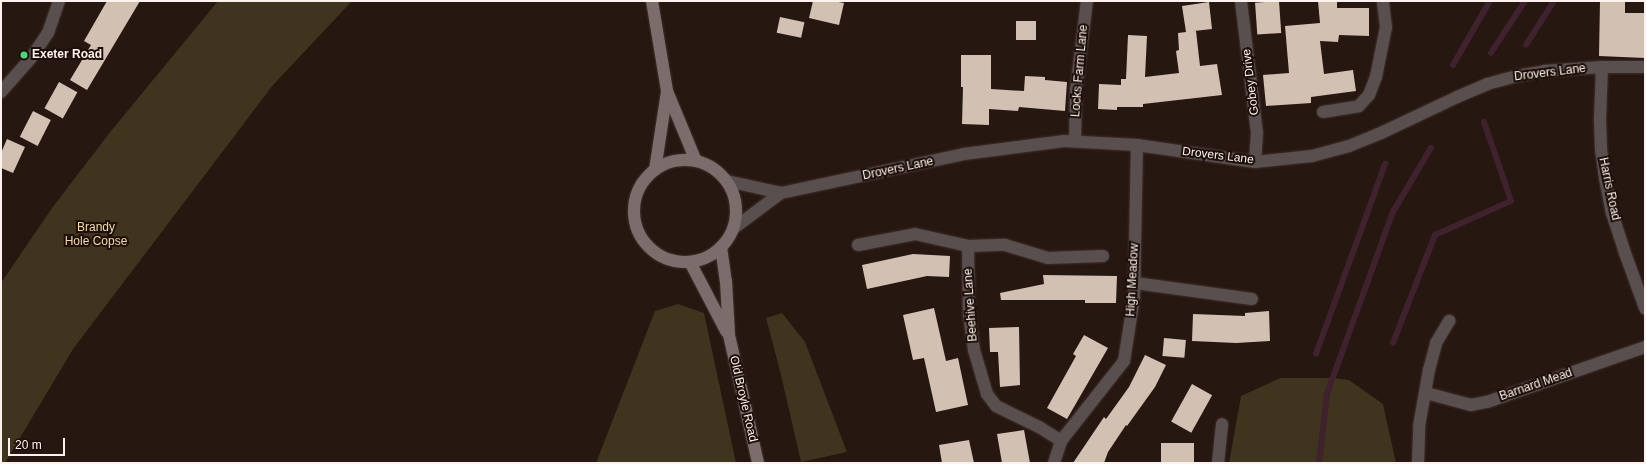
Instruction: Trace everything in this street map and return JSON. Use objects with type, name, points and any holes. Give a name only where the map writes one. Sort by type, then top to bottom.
[{"type":"main road","points":[[652,1],[667,91],[696,161]]},
{"type":"main road","points":[[655,170],[667,91]]},
{"type":"main road","points":[[686,160],[696,161],[715,170],[727,181],[734,196],[736,212],[734,228],[726,242],[714,254],[703,259],[690,262],[673,261],[658,254],[646,244],[637,229],[634,213],[636,197],[643,182],[655,170],[670,162],[686,160]]},
{"type":"main road","name":"Old Broyle Road","points":[[721,247],[726,281],[729,335],[758,463]]},
{"type":"main road","name":"Old Broyle Road","points":[[690,262],[729,335]]},
{"type":"street","points":[[1,92],[31,58],[48,33],[59,1]]},
{"type":"street","name":"Locks Farm Lane","points":[[1076,141],[1076,90],[1087,1]]},
{"type":"street","name":"Gobey Drive","points":[[1241,1],[1257,133],[1255,162]]},
{"type":"street","points":[[1323,112],[1359,106],[1369,94],[1376,77],[1386,27],[1383,1]]},
{"type":"street","name":"Drovers Lane","points":[[727,181],[781,193],[964,154],[1056,142],[1076,141],[1138,145],[1255,162],[1312,156],[1349,146],[1488,84],[1517,76],[1544,71],[1602,67],[1645,67]]},
{"type":"street","name":"Harris Road","points":[[1602,67],[1600,133],[1605,178],[1612,213],[1624,253],[1645,308]]},
{"type":"street","name":"High Meadow","points":[[1054,463],[1061,441],[1124,361],[1134,307],[1138,145]]},
{"type":"street","name":"Drovers Lane","points":[[734,228],[781,193]]},
{"type":"street","points":[[858,245],[915,234],[968,246],[1005,246],[1048,258],[1103,256]]},
{"type":"street","name":"Beehive Lane","points":[[968,246],[970,322],[974,350],[987,394],[996,406],[1039,426],[1061,441]]},
{"type":"street","points":[[1135,283],[1252,299]]},
{"type":"street","points":[[1418,463],[1418,426],[1436,343],[1449,321]]},
{"type":"street","name":"Barnard Mead","points":[[1426,393],[1471,405],[1487,402],[1645,347]]},
{"type":"street","points":[[1218,463],[1222,424]]},
{"type":"green space","name":"Brandy Hole Copse","points":[[218,1],[352,1],[273,85],[73,349],[5,463],[1,463],[1,283],[52,208],[111,131]]},
{"type":"green space","points":[[678,304],[704,313],[736,463],[596,463],[655,311]]},
{"type":"green space","points":[[782,313],[805,342],[847,452],[801,462],[766,318]]},
{"type":"green space","points":[[1280,378],[1333,378],[1349,380],[1383,404],[1396,463],[1229,463],[1241,396]]},
{"type":"building","points":[[107,1],[140,1],[87,90],[70,80],[91,45],[84,41]]},
{"type":"building","points":[[813,1],[833,1],[844,3],[839,25],[809,18]]},
{"type":"building","points":[[1279,1],[1281,33],[1257,35],[1255,3]]},
{"type":"building","points":[[1318,1],[1337,1],[1337,8],[1369,8],[1369,36],[1339,35],[1338,42],[1320,41],[1324,74],[1353,70],[1356,91],[1311,97],[1311,103],[1266,106],[1263,75],[1289,73],[1285,26],[1320,23]]},
{"type":"building","points":[[1600,1],[1625,1],[1625,13],[1645,13],[1645,58],[1599,56]]},
{"type":"building","points":[[1209,2],[1212,29],[1194,31],[1196,31],[1200,66],[1217,64],[1222,95],[1143,104],[1143,107],[1117,107],[1117,110],[1098,109],[1099,84],[1121,85],[1121,79],[1126,79],[1128,35],[1147,36],[1145,77],[1179,73],[1176,51],[1179,50],[1178,33],[1186,32],[1182,6]]},
{"type":"building","points":[[780,17],[804,22],[801,38],[777,33]]},
{"type":"building","points":[[1016,21],[1036,21],[1036,40],[1016,40]]},
{"type":"building","points":[[961,55],[991,55],[991,89],[1024,91],[1025,76],[1045,77],[1045,80],[1067,82],[1065,111],[1019,107],[1018,111],[989,109],[989,125],[962,124],[963,87],[961,87]]},
{"type":"building","points":[[59,82],[77,92],[63,118],[44,108]]},
{"type":"building","points":[[33,111],[51,120],[38,146],[20,137]]},
{"type":"building","points":[[7,139],[25,147],[13,173],[1,168],[1,153]]},
{"type":"building","points":[[913,254],[950,256],[949,277],[927,276],[867,289],[862,265]]},
{"type":"building","points":[[1043,275],[1117,276],[1116,303],[1085,303],[1085,300],[1001,300],[1000,293],[1044,284]]},
{"type":"building","points":[[934,308],[946,361],[958,358],[968,405],[936,412],[924,358],[913,360],[903,315]]},
{"type":"building","points":[[1269,311],[1270,341],[1236,343],[1192,341],[1193,314],[1245,316],[1245,313]]},
{"type":"building","points":[[1019,327],[1020,385],[1000,387],[998,352],[990,352],[989,328]]},
{"type":"building","points":[[1084,335],[1108,348],[1067,419],[1047,408],[1076,356],[1073,354]]},
{"type":"building","points":[[1164,338],[1186,340],[1184,358],[1162,356]]},
{"type":"building","points":[[1145,355],[1166,365],[1155,387],[1127,426],[1126,425],[1108,452],[1104,463],[1073,463],[1104,417],[1106,419],[1129,387]]},
{"type":"building","points":[[1192,384],[1212,395],[1191,433],[1171,422]]},
{"type":"building","points":[[1024,430],[1030,463],[1002,463],[997,434]]},
{"type":"building","points":[[969,440],[974,463],[942,463],[939,445]]},
{"type":"building","points":[[1161,443],[1194,443],[1194,463],[1161,463]]},
{"type":"waterway","points":[[1453,65],[1490,1]]},
{"type":"waterway","points":[[1491,53],[1525,1]]},
{"type":"waterway","points":[[1526,45],[1554,1]]},
{"type":"waterway","points":[[1393,343],[1435,235],[1511,201],[1484,122]]},
{"type":"waterway","points":[[1319,463],[1327,394],[1393,212],[1431,148]]},
{"type":"waterway","points":[[1316,354],[1385,164]]},
{"type":"place","name":"Exeter Road","points":[[24,55]]}]
